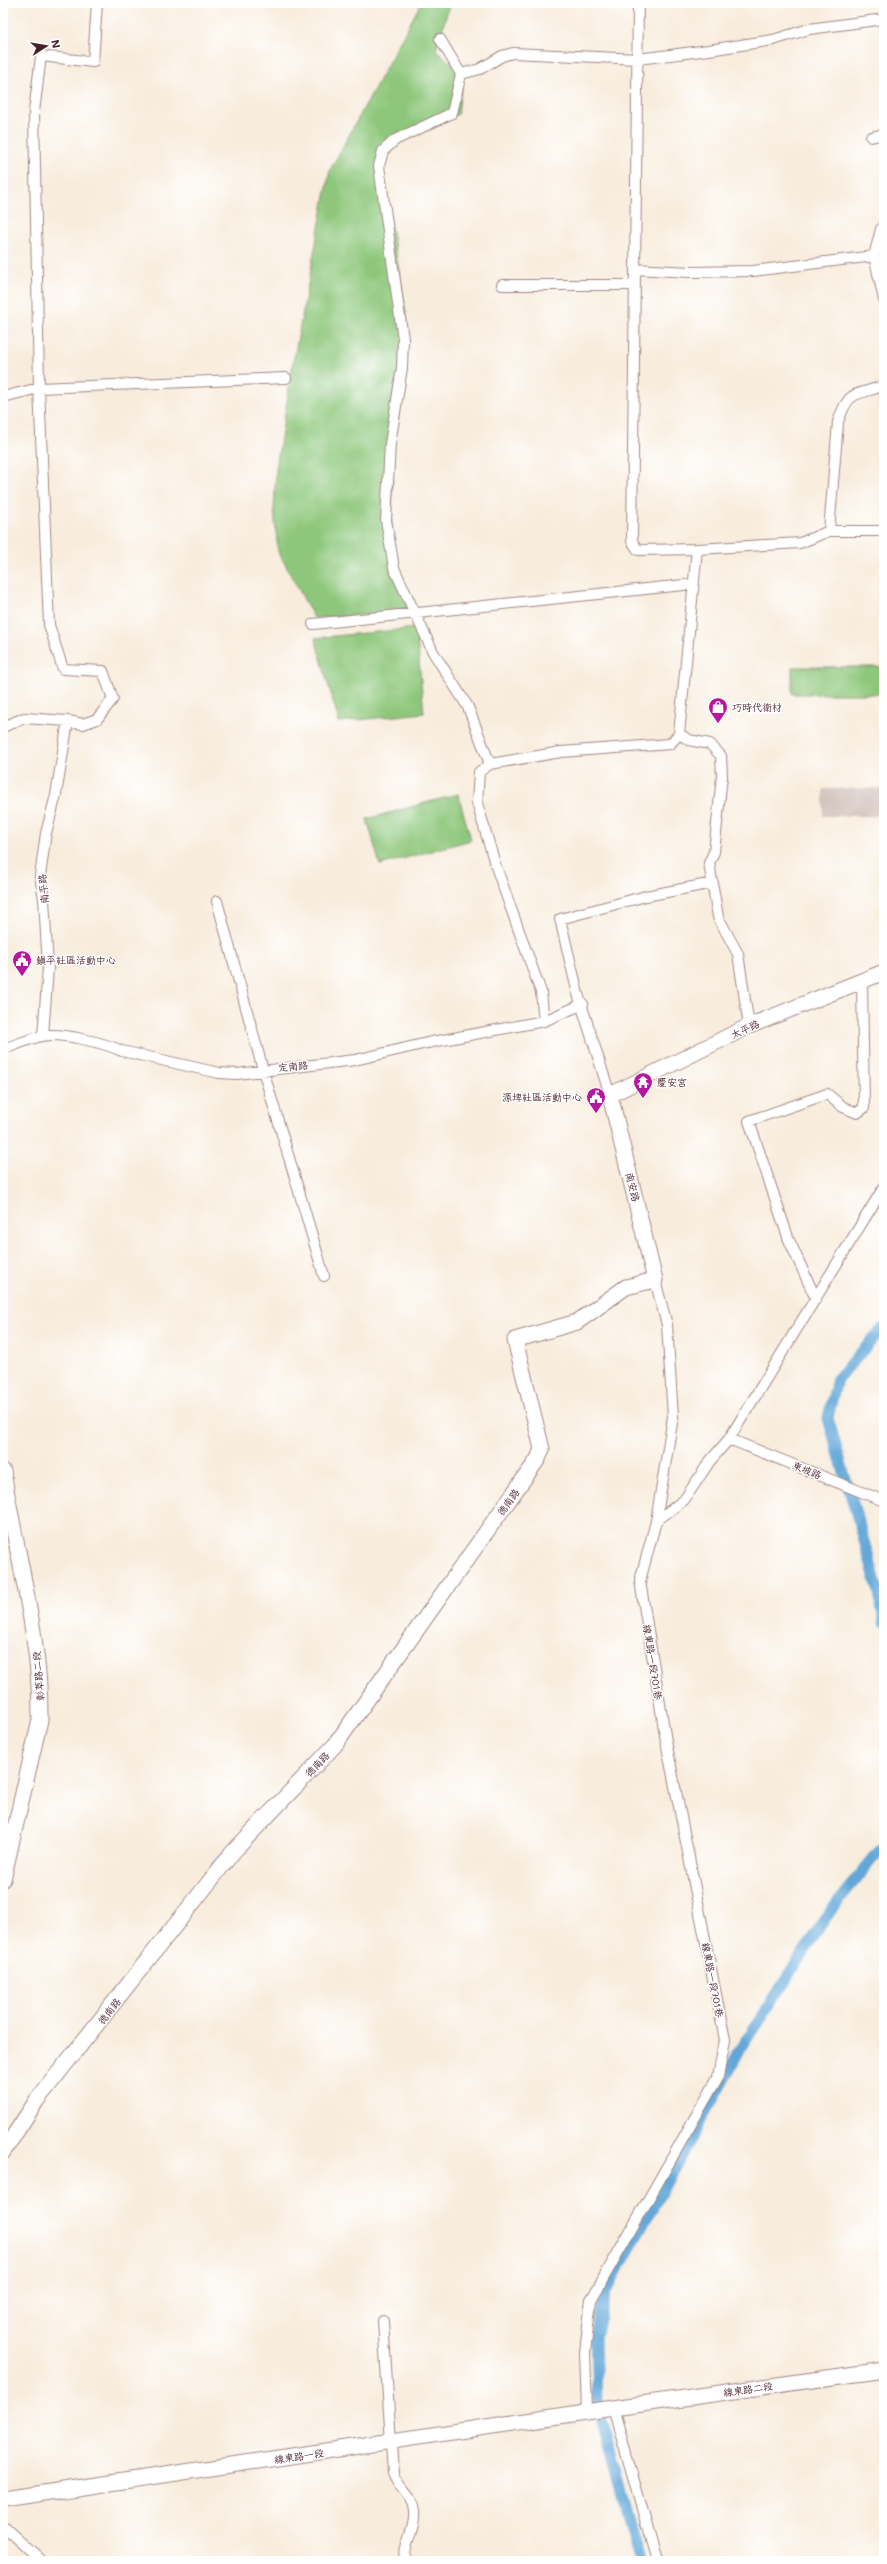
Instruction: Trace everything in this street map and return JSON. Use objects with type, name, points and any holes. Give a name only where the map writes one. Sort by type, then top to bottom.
[{"type":"street","points":[[3,727],[24,718],[68,721],[83,724],[97,719],[113,699],[103,671],[64,669],[49,625],[39,388],[34,112],[41,56],[93,62],[97,3]]},
{"type":"street","points":[[638,3],[632,541],[638,550],[697,549],[800,543],[830,531],[884,531]]},
{"type":"street","points":[[461,74],[480,69],[502,56],[513,53],[638,59],[773,40],[809,29],[884,19]]},
{"type":"street","points":[[440,39],[461,74],[452,113],[395,140],[383,151],[379,166],[403,339],[402,368],[390,444],[386,520],[394,568],[433,652],[468,707],[490,764]]},
{"type":"street","points":[[871,137],[884,134]]},
{"type":"street","points":[[884,227],[881,229],[874,256],[884,300]]},
{"type":"street","points":[[635,269],[690,272],[753,271],[874,256]]},
{"type":"street","points":[[502,285],[635,284]]},
{"type":"street","points":[[3,397],[39,388],[286,378]]},
{"type":"street","points":[[830,531],[838,422],[843,406],[850,396],[884,385]]},
{"type":"street","points":[[544,1021],[541,992],[495,864],[477,803],[479,772],[490,764],[561,752],[670,744],[679,734],[697,549]]},
{"type":"street","points":[[313,624],[693,584]]},
{"type":"street","name":"南平路","points":[[44,1036],[48,968],[44,899],[40,876],[46,833],[56,794],[68,721]]},
{"type":"street","points":[[679,734],[689,740],[710,744],[721,756],[721,784],[714,852],[709,863],[718,917],[738,954],[749,1026]]},
{"type":"street","points":[[610,1095],[583,1004],[578,994],[560,919],[646,896],[713,883]]},
{"type":"street","points":[[218,901],[263,1070],[324,1276]]},
{"type":"street","name":"太平路","points":[[610,1095],[749,1026],[884,972]]},
{"type":"street","points":[[816,1299],[789,1240],[749,1121],[827,1094],[844,1107],[857,1113],[864,1108],[862,980]]},
{"type":"street","name":"定南路","points":[[3,1049],[44,1036],[110,1045],[122,1051],[219,1073],[237,1074],[356,1060],[427,1043],[544,1021],[583,1004]]},
{"type":"street","name":"南安路","points":[[610,1095],[655,1280]]},
{"type":"street","points":[[656,1521],[684,1500],[729,1439],[884,1187]]},
{"type":"street","name":"德南路","points":[[3,2152],[37,2100],[233,1852],[335,1745],[538,1459],[542,1449],[515,1340],[577,1322],[626,1287],[655,1280]]},
{"type":"street","name":"線東路一段701巷","points":[[591,2411],[585,2352],[591,2300],[718,2077],[725,2040],[666,1741],[640,1581],[656,1521],[673,1417],[667,1325],[655,1280]]},
{"type":"street","name":"東坡路","points":[[729,1439],[884,1501]]},
{"type":"street","name":"彰草路二段","points":[[3,1471],[38,1661],[40,1720],[31,1766],[3,1879]]},
{"type":"street","points":[[383,2321],[393,2473],[396,2483],[410,2497],[414,2510],[412,2529],[405,2546],[406,2561]]},
{"type":"street","name":"線東路二段","points":[[591,2411],[884,2370]]},
{"type":"street","points":[[613,2408],[657,2561]]},
{"type":"street","name":"線東路一段","points":[[3,2499],[392,2442],[591,2411]]},
{"type":"street","points":[[3,2526],[41,2561]]},
{"type":"shaded area","points":[[884,788],[884,816],[823,816],[823,789]]},
{"type":"green space","points":[[421,3],[450,3],[436,50],[463,73],[458,114],[429,128],[400,137],[379,156],[407,319],[405,373],[392,455],[392,554],[413,612],[314,618],[278,551],[274,510],[276,469],[293,363],[330,170]]},
{"type":"green space","points":[[416,628],[424,713],[339,722],[315,638]]},
{"type":"green space","points":[[792,667],[884,667],[884,694],[792,694]]},
{"type":"green space","points":[[458,794],[471,840],[380,865],[367,819]]},
{"type":"waterway","points":[[884,1327],[837,1379],[828,1418],[879,1592],[884,1622]]},
{"type":"waterway","points":[[640,2561],[597,2402],[595,2337],[606,2292],[741,2048],[834,1906],[884,1845]]},
{"type":"waterway","points":[[213,1865],[224,1853]]},
{"type":"place","name":"巧時代衛材","points":[[718,724]]},
{"type":"place","name":"鎮平社區活動中心","points":[[22,977]]},
{"type":"place","name":"慶安宮","points":[[643,1099]]},
{"type":"place","name":"源埤社區活動中心","points":[[596,1114]]}]
